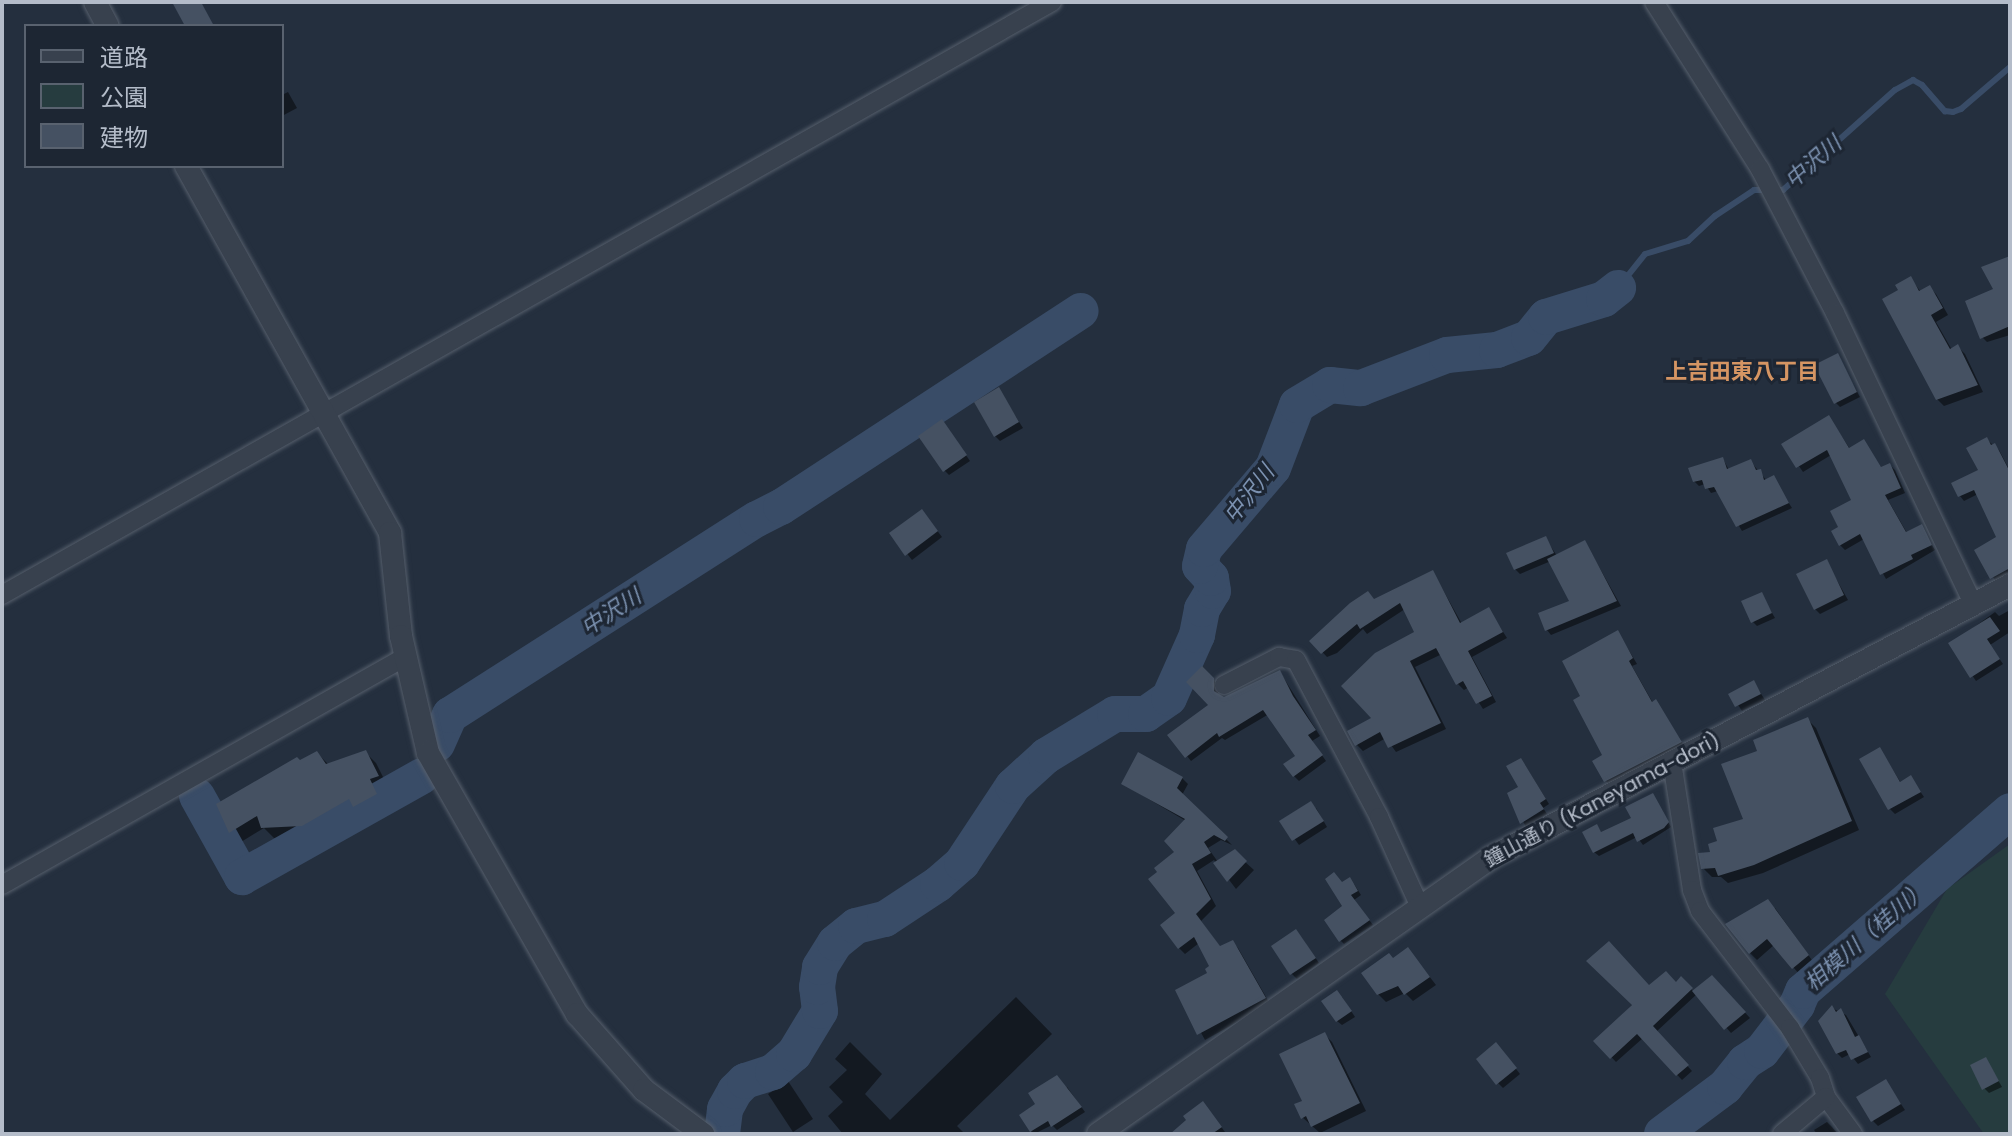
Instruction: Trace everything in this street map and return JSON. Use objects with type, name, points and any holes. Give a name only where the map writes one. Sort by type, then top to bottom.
[{"type":"street","points":[[95,2],[107,24]]},
{"type":"street","points":[[2,595],[1052,2]]},
{"type":"street","points":[[1654,2],[1767,183],[1835,313],[1973,604]]},
{"type":"street","points":[[187,168],[390,533],[406,656],[428,753],[577,1014],[644,1090],[703,1134]]},
{"type":"street","name":"鐘山通り (Kaneyama-dori)","points":[[1098,1134],[1492,857],[2010,585]]},
{"type":"street","points":[[2,885],[406,656]]},
{"type":"street","points":[[1224,685],[1279,657],[1296,660],[1379,817],[1420,907]]},
{"type":"street","points":[[1672,762],[1692,890],[1700,911],[1790,1028],[1820,1078],[1826,1097],[1853,1134]]},
{"type":"street","points":[[1782,1134],[1826,1097]]},
{"type":"green space","points":[[2010,844],[2010,1134],[1984,1134],[1885,994],[1947,889]]},
{"type":"building","points":[[172,2],[201,2],[213,24],[184,24]]},
{"type":"building","points":[[2010,256],[2010,326],[1980,339],[1965,301],[1993,289],[1981,267]]},
{"type":"building","points":[[1911,276],[1919,291],[1930,285],[1943,308],[1931,315],[1950,349],[1958,344],[1978,385],[1936,400],[1882,299],[1898,290],[1895,285]]},
{"type":"building","points":[[1838,353],[1857,392],[1834,404],[1814,365]]},
{"type":"building","points":[[999,387],[1019,422],[994,437],[974,402]]},
{"type":"building","points":[[1829,415],[1849,448],[1864,439],[1881,467],[1890,463],[1901,488],[1885,495],[1906,532],[1922,524],[1932,545],[1911,555],[1913,559],[1880,575],[1860,534],[1839,546],[1831,531],[1838,527],[1830,511],[1851,500],[1827,450],[1796,468],[1781,444]]},
{"type":"building","points":[[942,419],[967,455],[943,472],[918,436]]},
{"type":"building","points":[[1987,437],[1991,445],[1995,443],[2010,472],[2010,568],[1990,579],[1974,550],[1996,537],[1974,490],[1958,497],[1951,483],[1978,470],[1966,448]]},
{"type":"building","points":[[1723,457],[1727,469],[1751,459],[1756,470],[1761,469],[1764,480],[1774,475],[1789,503],[1736,527],[1714,487],[1705,489],[1702,480],[1693,482],[1688,468]]},
{"type":"building","points":[[922,509],[938,531],[905,556],[889,533]]},
{"type":"building","points":[[1546,536],[1554,553],[1514,570],[1506,553]]},
{"type":"building","points":[[1585,540],[1617,601],[1545,631],[1538,613],[1569,601],[1547,559]]},
{"type":"building","points":[[1827,559],[1844,595],[1814,610],[1796,574]]},
{"type":"building","points":[[1433,570],[1460,623],[1489,607],[1503,632],[1468,651],[1492,696],[1476,704],[1463,681],[1456,685],[1436,648],[1410,661],[1441,723],[1388,748],[1380,732],[1355,746],[1347,731],[1371,718],[1341,686],[1375,653],[1414,632],[1400,603],[1360,629],[1357,624],[1321,654],[1309,641],[1350,603],[1368,591],[1374,599]]},
{"type":"building","points":[[1762,592],[1772,613],[1751,623],[1741,601]]},
{"type":"building","points":[[1990,617],[2000,631],[1987,639],[2000,659],[1970,678],[1948,643]]},
{"type":"building","points":[[1618,630],[1633,658],[1629,661],[1652,702],[1656,699],[1682,742],[1604,782],[1592,761],[1602,755],[1573,700],[1580,696],[1562,661]]},
{"type":"building","points":[[1202,666],[1214,678],[1214,691],[1224,697],[1280,670],[1316,730],[1308,735],[1323,755],[1293,777],[1283,764],[1295,756],[1263,710],[1219,737],[1217,733],[1185,758],[1167,735],[1208,705],[1186,682]]},
{"type":"building","points":[[1754,680],[1761,694],[1735,707],[1728,694]]},
{"type":"building","points":[[1808,717],[1852,821],[1754,865],[1718,876],[1715,868],[1701,869],[1698,853],[1710,852],[1708,844],[1717,841],[1713,828],[1743,819],[1721,764],[1757,751],[1753,740]]},
{"type":"building","points":[[1880,747],[1900,782],[1911,775],[1921,792],[1888,810],[1859,759]]},
{"type":"building","points":[[366,750],[379,776],[370,779],[377,794],[353,807],[349,799],[302,826],[261,828],[257,816],[229,833],[216,804],[297,757],[300,760],[317,751],[326,764]]},
{"type":"building","points":[[1138,752],[1183,777],[1177,788],[1228,837],[1225,841],[1214,835],[1204,842],[1211,853],[1192,864],[1211,899],[1196,914],[1220,946],[1233,940],[1266,998],[1197,1035],[1175,990],[1207,973],[1205,969],[1209,966],[1194,937],[1178,949],[1160,925],[1175,913],[1148,879],[1157,872],[1154,868],[1174,852],[1164,841],[1185,819],[1121,784]]},
{"type":"building","points":[[1521,758],[1546,799],[1540,803],[1544,809],[1520,824],[1507,793],[1518,787],[1506,766]]},
{"type":"building","points":[[1653,793],[1669,822],[1664,828],[1637,842],[1633,833],[1593,853],[1582,832],[1597,824],[1601,832],[1631,818],[1625,807]]},
{"type":"building","points":[[1311,801],[1324,821],[1292,841],[1279,821]]},
{"type":"building","points":[[1235,849],[1247,861],[1227,882],[1213,863]]},
{"type":"building","points":[[1334,872],[1342,882],[1350,877],[1358,891],[1351,895],[1370,920],[1339,942],[1324,920],[1342,906],[1325,879]]},
{"type":"building","points":[[1768,899],[1809,955],[1792,969],[1767,939],[1749,954],[1725,924]]},
{"type":"building","points":[[1296,929],[1316,958],[1290,975],[1271,946]]},
{"type":"building","points":[[1609,941],[1649,985],[1666,971],[1676,982],[1681,976],[1693,988],[1653,1026],[1689,1065],[1676,1076],[1637,1034],[1610,1059],[1593,1041],[1632,1005],[1586,961]]},
{"type":"building","points":[[1408,947],[1430,977],[1404,995],[1398,986],[1377,995],[1361,973],[1389,953],[1393,958]]},
{"type":"building","points":[[1712,975],[1746,1012],[1724,1030],[1692,991]]},
{"type":"building","points":[[1337,990],[1352,1011],[1336,1022],[1321,1001]]},
{"type":"building","points":[[1832,1005],[1836,1012],[1841,1008],[1855,1037],[1859,1035],[1868,1052],[1851,1060],[1846,1050],[1836,1054],[1818,1021]]},
{"type":"building","points":[[1325,1032],[1360,1103],[1311,1127],[1306,1116],[1301,1119],[1294,1104],[1302,1101],[1279,1054]]},
{"type":"building","points":[[1496,1042],[1517,1068],[1496,1085],[1476,1059]]},
{"type":"building","points":[[1986,1057],[1999,1081],[1982,1090],[1970,1065]]},
{"type":"building","points":[[1057,1075],[1082,1107],[1051,1127],[1048,1121],[1030,1132],[1019,1115],[1035,1104],[1028,1093]]},
{"type":"building","points":[[1886,1079],[1901,1104],[1871,1122],[1856,1097]]},
{"type":"building","points":[[1203,1101],[1222,1127],[1212,1134],[1170,1134],[1186,1120],[1183,1116]]},
{"type":"waterway","name":"中沢川","points":[[1618,288],[1645,254],[1688,241],[1715,216],[1754,190],[1783,190],[1895,90],[1913,80],[1922,85],[1945,111],[1953,112],[1961,109],[2010,67]]},
{"type":"waterway","name":"中沢川","points":[[722,1134],[725,1109],[735,1091],[745,1081],[773,1072],[794,1054],[820,1011],[817,987],[820,967],[835,943],[856,926],[885,919],[938,884],[962,863],[1013,786],[1046,756],[1115,714],[1146,714],[1169,698],[1197,635],[1202,609],[1213,591],[1211,578],[1200,566],[1204,549],[1273,468],[1297,405],[1330,385],[1361,388],[1447,355],[1497,350],[1529,338],[1546,317],[1604,299],[1618,288]]},
{"type":"waterway","name":"中沢川","points":[[437,744],[450,715],[757,519],[781,507],[1081,311]]},
{"type":"waterway","name":"中沢川","points":[[197,796],[242,877],[422,776]]},
{"type":"waterway","name":"相模川（桂川）","points":[[1662,1134],[1725,1087],[1745,1062],[1762,1051],[1797,1005],[1803,991],[2010,811]]},
{"type":"district","name":"上吉田東八丁目","points":[[1742,372]]}]
